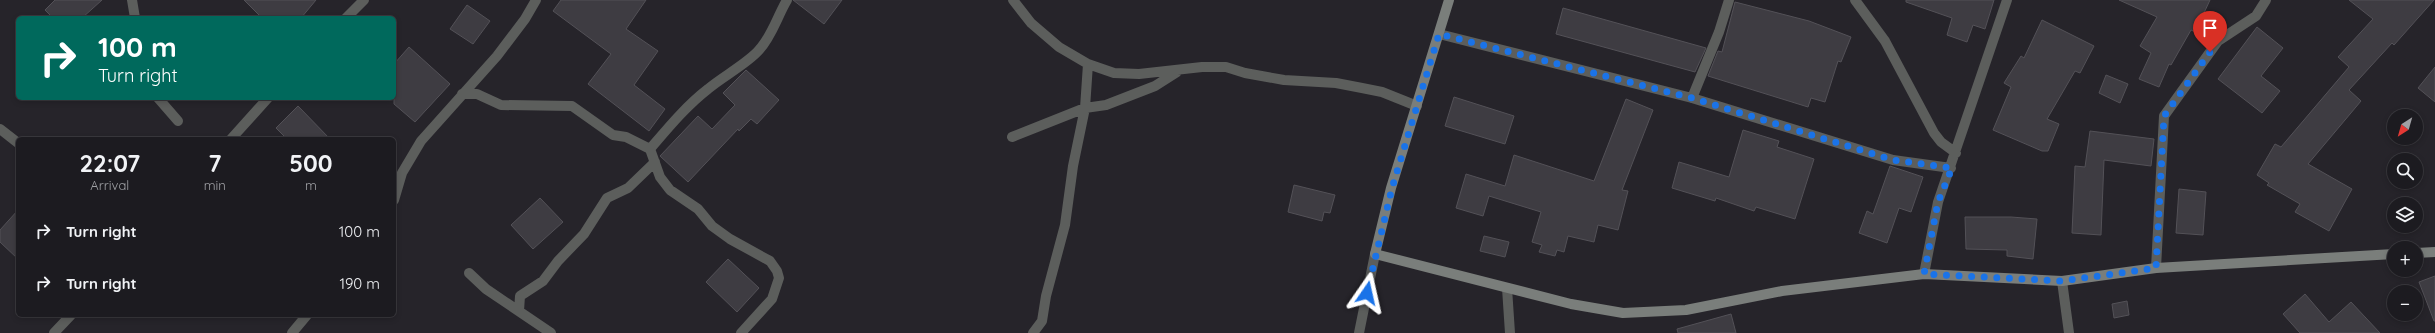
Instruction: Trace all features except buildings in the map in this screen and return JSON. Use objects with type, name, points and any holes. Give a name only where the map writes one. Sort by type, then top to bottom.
[{"type":"street","points":[[132,0],[135,16]]},
{"type":"street","points":[[348,16],[364,0]]},
{"type":"street","points":[[396,193],[402,173],[421,141],[497,56],[536,0]]},
{"type":"street","points":[[650,148],[670,125],[707,90],[758,52],[769,39],[777,17],[787,0]]},
{"type":"street","points":[[1013,0],[1031,23],[1059,47],[1088,64],[1114,73],[1139,74],[1180,69],[1226,67],[1245,73],[1284,80],[1336,82],[1382,92],[1417,106]]},
{"type":"street","points":[[1359,333],[1375,254],[1392,188],[1448,0]]},
{"type":"street","points":[[1692,98],[1719,32],[1729,0]]},
{"type":"street","points":[[1855,0],[1885,41],[1934,132],[1941,142],[1956,153]]},
{"type":"street","points":[[1924,274],[1938,202],[1952,168],[2007,0]]},
{"type":"street","points":[[2156,268],[2164,116],[2218,41],[2256,16],[2266,0]]},
{"type":"street","points":[[1439,34],[1692,98],[1893,160],[1952,168]]},
{"type":"street","points":[[1033,333],[1042,321],[1046,296],[1065,225],[1073,166],[1085,108],[1088,64]]},
{"type":"street","points":[[1012,137],[1085,108],[1106,105],[1155,86],[1180,69]]},
{"type":"street","points":[[462,94],[477,94],[501,105],[572,106],[613,135],[626,137],[650,148],[660,177],[670,190],[698,209],[712,226],[730,239],[770,261],[777,271],[779,278],[772,299],[741,333]]},
{"type":"street","points":[[160,100],[178,121]]},
{"type":"street","points":[[233,137],[266,100]]},
{"type":"street","points":[[0,129],[16,141]]},
{"type":"street","points":[[519,311],[520,296],[543,281],[558,261],[584,234],[607,198],[628,188],[654,162]]},
{"type":"street","points":[[2423,253],[2435,252]]},
{"type":"street","points":[[1375,254],[1571,304],[1623,313],[1686,310],[1782,291],[1924,274],[2062,281],[2156,268],[2387,254]]},
{"type":"street","points":[[469,273],[486,289],[551,333]]},
{"type":"street","points":[[2062,281],[2069,333]]},
{"type":"street","points":[[1507,288],[1510,333]]},
{"type":"street","points":[[54,333],[69,317]]},
{"type":"street","points":[[292,333],[305,317]]},
{"type":"route","points":[[1367,293],[1375,254],[1392,188],[1439,34],[1692,98],[1893,160],[1952,168],[1938,202],[1932,225],[1924,274],[2062,281],[2156,268],[2164,116],[2210,52]]}]
